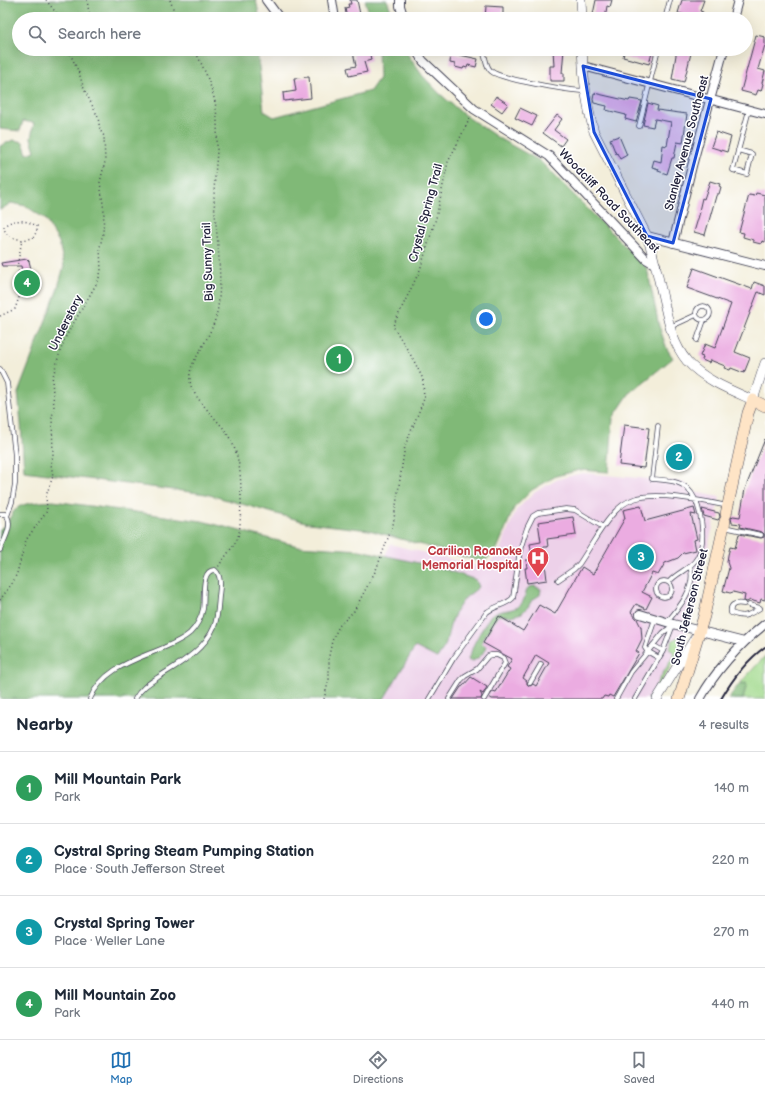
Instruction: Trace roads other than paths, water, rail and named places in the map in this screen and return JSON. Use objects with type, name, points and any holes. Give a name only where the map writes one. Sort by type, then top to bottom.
[{"type":"main road","points":[[753,400],[765,406]]},
{"type":"main road","name":"South Jefferson Street","points":[[679,699],[700,630],[748,413],[753,400]]},
{"type":"street","points":[[266,0],[275,12]]},
{"type":"street","points":[[332,0],[334,12]]},
{"type":"street","points":[[400,0],[402,12]]},
{"type":"street","points":[[581,0],[582,12]]},
{"type":"street","points":[[735,12],[738,0]]},
{"type":"street","name":"Woodcliff Road Southeast","points":[[420,56],[423,61],[474,109],[549,156],[646,259],[656,266]]},
{"type":"street","points":[[582,56],[585,91],[589,116],[594,132],[647,236],[656,266],[670,327],[681,353],[696,370],[730,390],[753,400]]},
{"type":"street","name":"Stanley Avenue Southeast","points":[[673,243],[722,56]]},
{"type":"street","points":[[583,66],[711,98],[765,114]]},
{"type":"street","points":[[647,236],[765,266]]},
{"type":"street","name":"South Jefferson Street","points":[[753,400],[765,363]]},
{"type":"street","points":[[640,614],[744,642]]},
{"type":"street","points":[[700,699],[724,663],[744,642],[765,624]]},
{"type":"street","points":[[657,699],[700,630]]},
{"type":"lane","points":[[667,12],[670,0]]},
{"type":"lane","points":[[485,56],[488,67],[494,74],[574,91],[585,91]]},
{"type":"lane","points":[[639,126],[656,56]]},
{"type":"lane","points":[[738,150],[752,154],[747,174],[733,170],[738,150],[750,110]]},
{"type":"lane","points":[[696,316],[698,308],[702,306],[709,310],[710,315],[704,320],[697,340]]},
{"type":"lane","points":[[670,327],[696,316]]},
{"type":"lane","points":[[696,316],[704,320]]},
{"type":"lane","points":[[0,369],[7,383],[15,456],[15,484],[12,502],[7,516]]},
{"type":"lane","points":[[658,426],[652,479],[675,482],[687,488],[695,499],[701,518],[703,534],[701,551],[696,560],[669,582]]},
{"type":"lane","points":[[558,580],[579,564],[612,514],[626,502],[635,499],[656,496],[695,499],[762,535]]},
{"type":"lane","points":[[429,699],[452,659],[487,612],[513,598],[520,550],[526,528],[533,516],[538,513],[566,509],[575,510],[603,527]]},
{"type":"lane","points":[[0,514],[4,514],[10,520],[9,527],[0,550]]},
{"type":"lane","points":[[616,699],[631,672],[663,633],[685,597],[691,583],[692,573],[690,566]]},
{"type":"lane","points":[[90,699],[99,684],[113,670],[127,662],[172,644],[190,633],[198,622],[203,610],[205,580],[207,573],[215,570],[220,576],[220,587],[217,616],[211,633],[198,649],[141,689],[135,699]]},
{"type":"lane","points":[[664,581],[669,582],[672,587],[670,595],[665,597],[660,596],[656,592],[657,584],[664,581]]},
{"type":"lane","points":[[744,604],[736,603],[732,605],[730,610],[731,613],[746,616],[760,608]]},
{"type":"lane","points":[[749,605],[765,611]]},
{"type":"lane","points":[[655,619],[645,646],[648,652],[659,658]]},
{"type":"lane","points":[[635,699],[663,651],[670,623]]},
{"type":"lane","points":[[654,645],[663,651]]},
{"type":"lane","points":[[449,699],[461,680],[477,669],[488,656],[494,655],[503,658],[505,663],[484,699]]},
{"type":"lane","points":[[530,682],[541,664]]},
{"type":"railway","points":[[721,699],[740,671],[758,652],[765,647]]},
{"type":"place","name":"Mill Mountain Zoo","points":[[27,283]]},
{"type":"place","name":"Mill Mountain Park","points":[[339,359]]},
{"type":"place","name":"Cystral Spring Steam Pumping Station","points":[[679,457]]},
{"type":"place","name":"Crystal Spring Tower","points":[[641,557]]},
{"type":"place","name":"Carilion Roanoke Memorial Hospital","points":[[538,578]]}]
